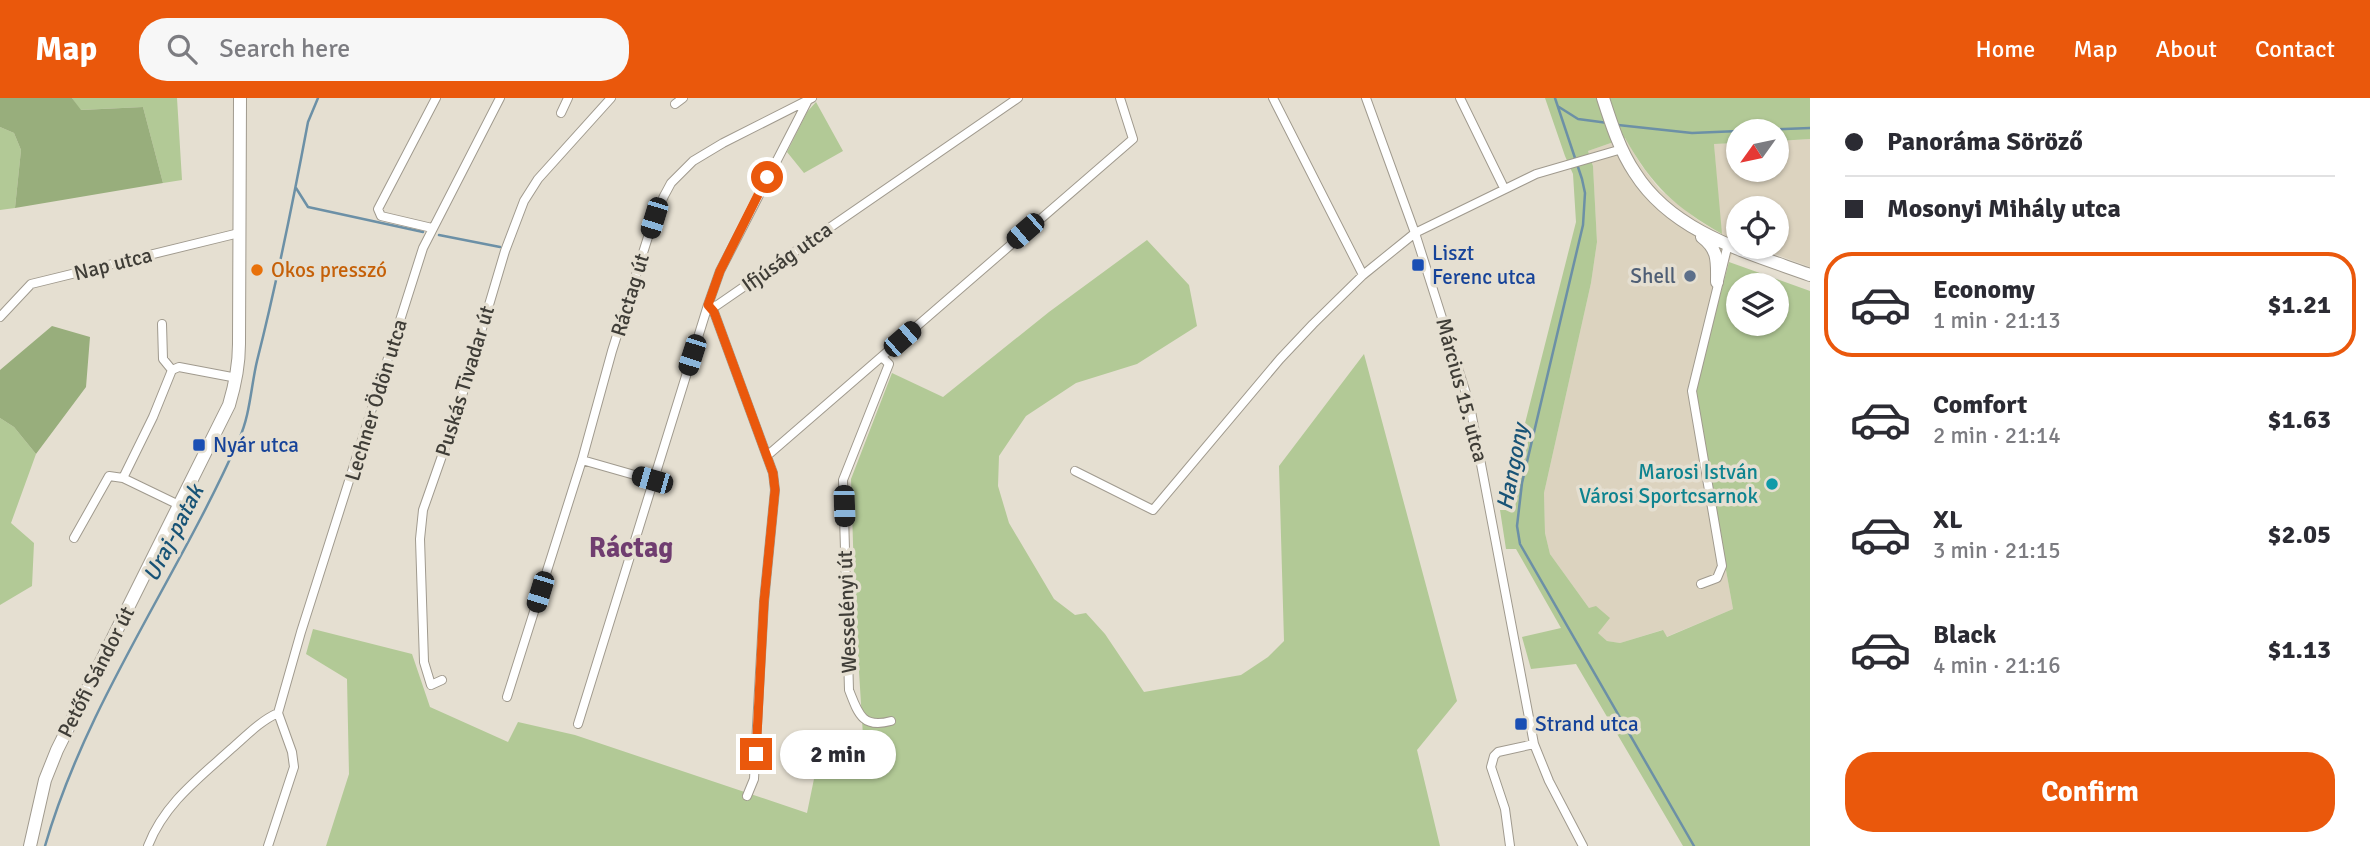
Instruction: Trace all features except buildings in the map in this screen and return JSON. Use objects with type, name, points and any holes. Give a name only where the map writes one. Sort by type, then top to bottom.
[{"type":"street","name":"Petőfi Sándor út","points":[[30,846],[45,780],[57,750],[229,405],[237,378],[240,327],[240,98]]},
{"type":"street","points":[[432,228],[381,216],[378,209],[436,98]]},
{"type":"street","name":"Lechner Ödön utca","points":[[278,713],[301,632],[423,248],[500,98]]},
{"type":"street","points":[[561,113],[568,98]]},
{"type":"street","name":"Puskás Tivadar út","points":[[442,680],[431,685],[424,662],[420,539],[423,510],[456,416],[505,251],[524,201],[538,179],[611,98]]},
{"type":"street","points":[[675,104],[683,98]]},
{"type":"street","name":"Ifjúság utca","points":[[708,305],[716,306],[1018,98]]},
{"type":"street","points":[[768,455],[1133,139],[1119,98]]},
{"type":"street","points":[[1273,98],[1363,275]]},
{"type":"street","name":"Március 15. utca","points":[[1366,98],[1416,233],[1470,407],[1534,744],[1545,772],[1583,846]]},
{"type":"street","points":[[1460,98],[1504,188]]},
{"type":"street","points":[[1603,98],[1622,149],[1641,182],[1667,210],[1726,243]]},
{"type":"street","name":"Ráctag út","points":[[708,305],[720,271],[809,100]]},
{"type":"street","name":"Ráctag út","points":[[507,697],[582,460],[612,351],[654,218],[671,183],[693,161],[809,100]]},
{"type":"street","points":[[1075,471],[1153,510],[1280,359],[1363,275],[1416,233],[1504,188],[1566,164],[1622,149]]},
{"type":"street","points":[[1680,219],[1687,228],[1714,249],[1717,255],[1717,282]]},
{"type":"street","name":"Nap utca","points":[[0,317],[31,284],[239,233]]},
{"type":"street","points":[[1701,584],[1717,578],[1721,566],[1692,391],[1726,251]]},
{"type":"street","points":[[1768,259],[1810,275]]},
{"type":"street","points":[[708,305],[714,312],[768,455],[775,490],[764,602],[754,779],[747,796]]},
{"type":"street","points":[[578,724],[708,305]]},
{"type":"street","points":[[162,324],[163,359],[172,370]]},
{"type":"street","name":"Wesselényi út","points":[[882,357],[889,364],[843,480],[849,690],[858,714],[870,723],[891,721]]},
{"type":"street","points":[[123,478],[153,417],[172,370],[179,367],[237,378]]},
{"type":"street","points":[[582,460],[652,480]]},
{"type":"street","points":[[74,538],[106,478],[113,475],[179,505]]},
{"type":"street","points":[[148,846],[165,813],[187,788],[259,724],[278,713],[292,752],[294,767],[268,846]]},
{"type":"street","points":[[1510,846],[1505,809],[1491,767],[1492,762],[1498,752],[1534,744]]},
{"type":"shaded area","points":[[1625,138],[1659,189],[1699,221],[1721,234],[1714,144],[1726,144],[1726,182],[1789,182],[1789,140],[1810,139],[1810,267],[1788,259],[1789,196],[1726,196],[1726,259],[1730,259],[1696,385],[1695,398],[1733,609],[1666,637],[1662,630],[1620,643],[1607,641],[1598,633],[1589,608],[1550,554],[1545,533],[1544,493],[1591,283],[1597,242],[1593,166],[1588,151]]},
{"type":"green space","points":[[0,98],[72,98],[81,110],[143,107],[163,183],[15,208],[21,150],[14,133],[0,127]]},
{"type":"green space","points":[[72,98],[177,98],[182,180],[163,183],[143,107],[80,110]]},
{"type":"green space","points":[[1545,98],[1810,98],[1810,139],[1789,140],[1789,119],[1726,119],[1726,144],[1714,144],[1722,234],[1666,194],[1645,169],[1625,138],[1588,151],[1593,166],[1597,242],[1591,283],[1544,493],[1545,533],[1550,554],[1589,608],[1596,606],[1610,618],[1598,633],[1607,641],[1620,643],[1663,630],[1667,637],[1733,609],[1695,398],[1696,385],[1726,273],[1726,336],[1789,336],[1789,283],[1810,291],[1810,846],[1683,846],[1576,664],[1531,669],[1522,637],[1561,628],[1516,549],[1506,549],[1500,510],[1515,510],[1521,439],[1576,222],[1573,174]]},
{"type":"green space","points":[[816,102],[843,151],[804,173],[787,152],[807,112]]},
{"type":"green space","points":[[0,127],[14,133],[21,150],[15,208],[0,210]]},
{"type":"green space","points":[[1147,240],[1189,285],[1197,326],[1137,364],[1076,383],[1026,416],[999,456],[998,486],[1009,523],[1054,599],[1075,615],[1086,613],[1105,634],[1144,692],[1241,675],[1268,657],[1284,641],[1279,466],[1364,354],[1457,701],[1417,750],[1440,846],[326,846],[349,774],[347,679],[306,654],[313,629],[412,654],[430,707],[508,742],[518,722],[575,735],[807,813],[815,774],[865,768],[855,607],[851,479],[892,373],[943,397],[1049,312]]},
{"type":"green space","points":[[1729,262],[1760,273],[1726,273]]},
{"type":"green space","points":[[52,326],[90,337],[86,387],[36,454],[14,427],[0,418],[0,370]]},
{"type":"green space","points":[[0,418],[14,427],[36,454],[11,523],[34,543],[32,586],[0,605]]},
{"type":"waterway","name":"Uraj-patak","points":[[45,846],[63,792],[85,740],[215,490],[243,430],[308,122],[318,98]]},
{"type":"waterway","name":"Hangony","points":[[1555,98],[1582,179],[1585,193],[1583,225],[1522,483],[1517,526],[1520,544],[1694,846]]},
{"type":"waterway","points":[[1559,107],[1578,119],[1608,123]]},
{"type":"waterway","points":[[1618,125],[1692,133],[1810,128]]},
{"type":"waterway","points":[[296,188],[308,207],[423,232]]},
{"type":"waterway","points":[[439,235],[500,247]]},
{"type":"place","name":"Liszt Ferenc utca","points":[[1418,265]]},
{"type":"place","name":"Okos presszó","points":[[257,270]]},
{"type":"place","name":"Shell","points":[[1690,276]]},
{"type":"place","name":"Nyár utca","points":[[199,445]]},
{"type":"place","name":"Marosi István Városi Sportcsarnok","points":[[1772,484]]},
{"type":"place","name":"Strand utca","points":[[1521,724]]},
{"type":"district","name":"Ráctag","points":[[631,547]]},
{"type":"route","points":[[756,754],[764,602],[775,490],[768,455],[714,312],[708,305],[720,271],[767,177]]}]
